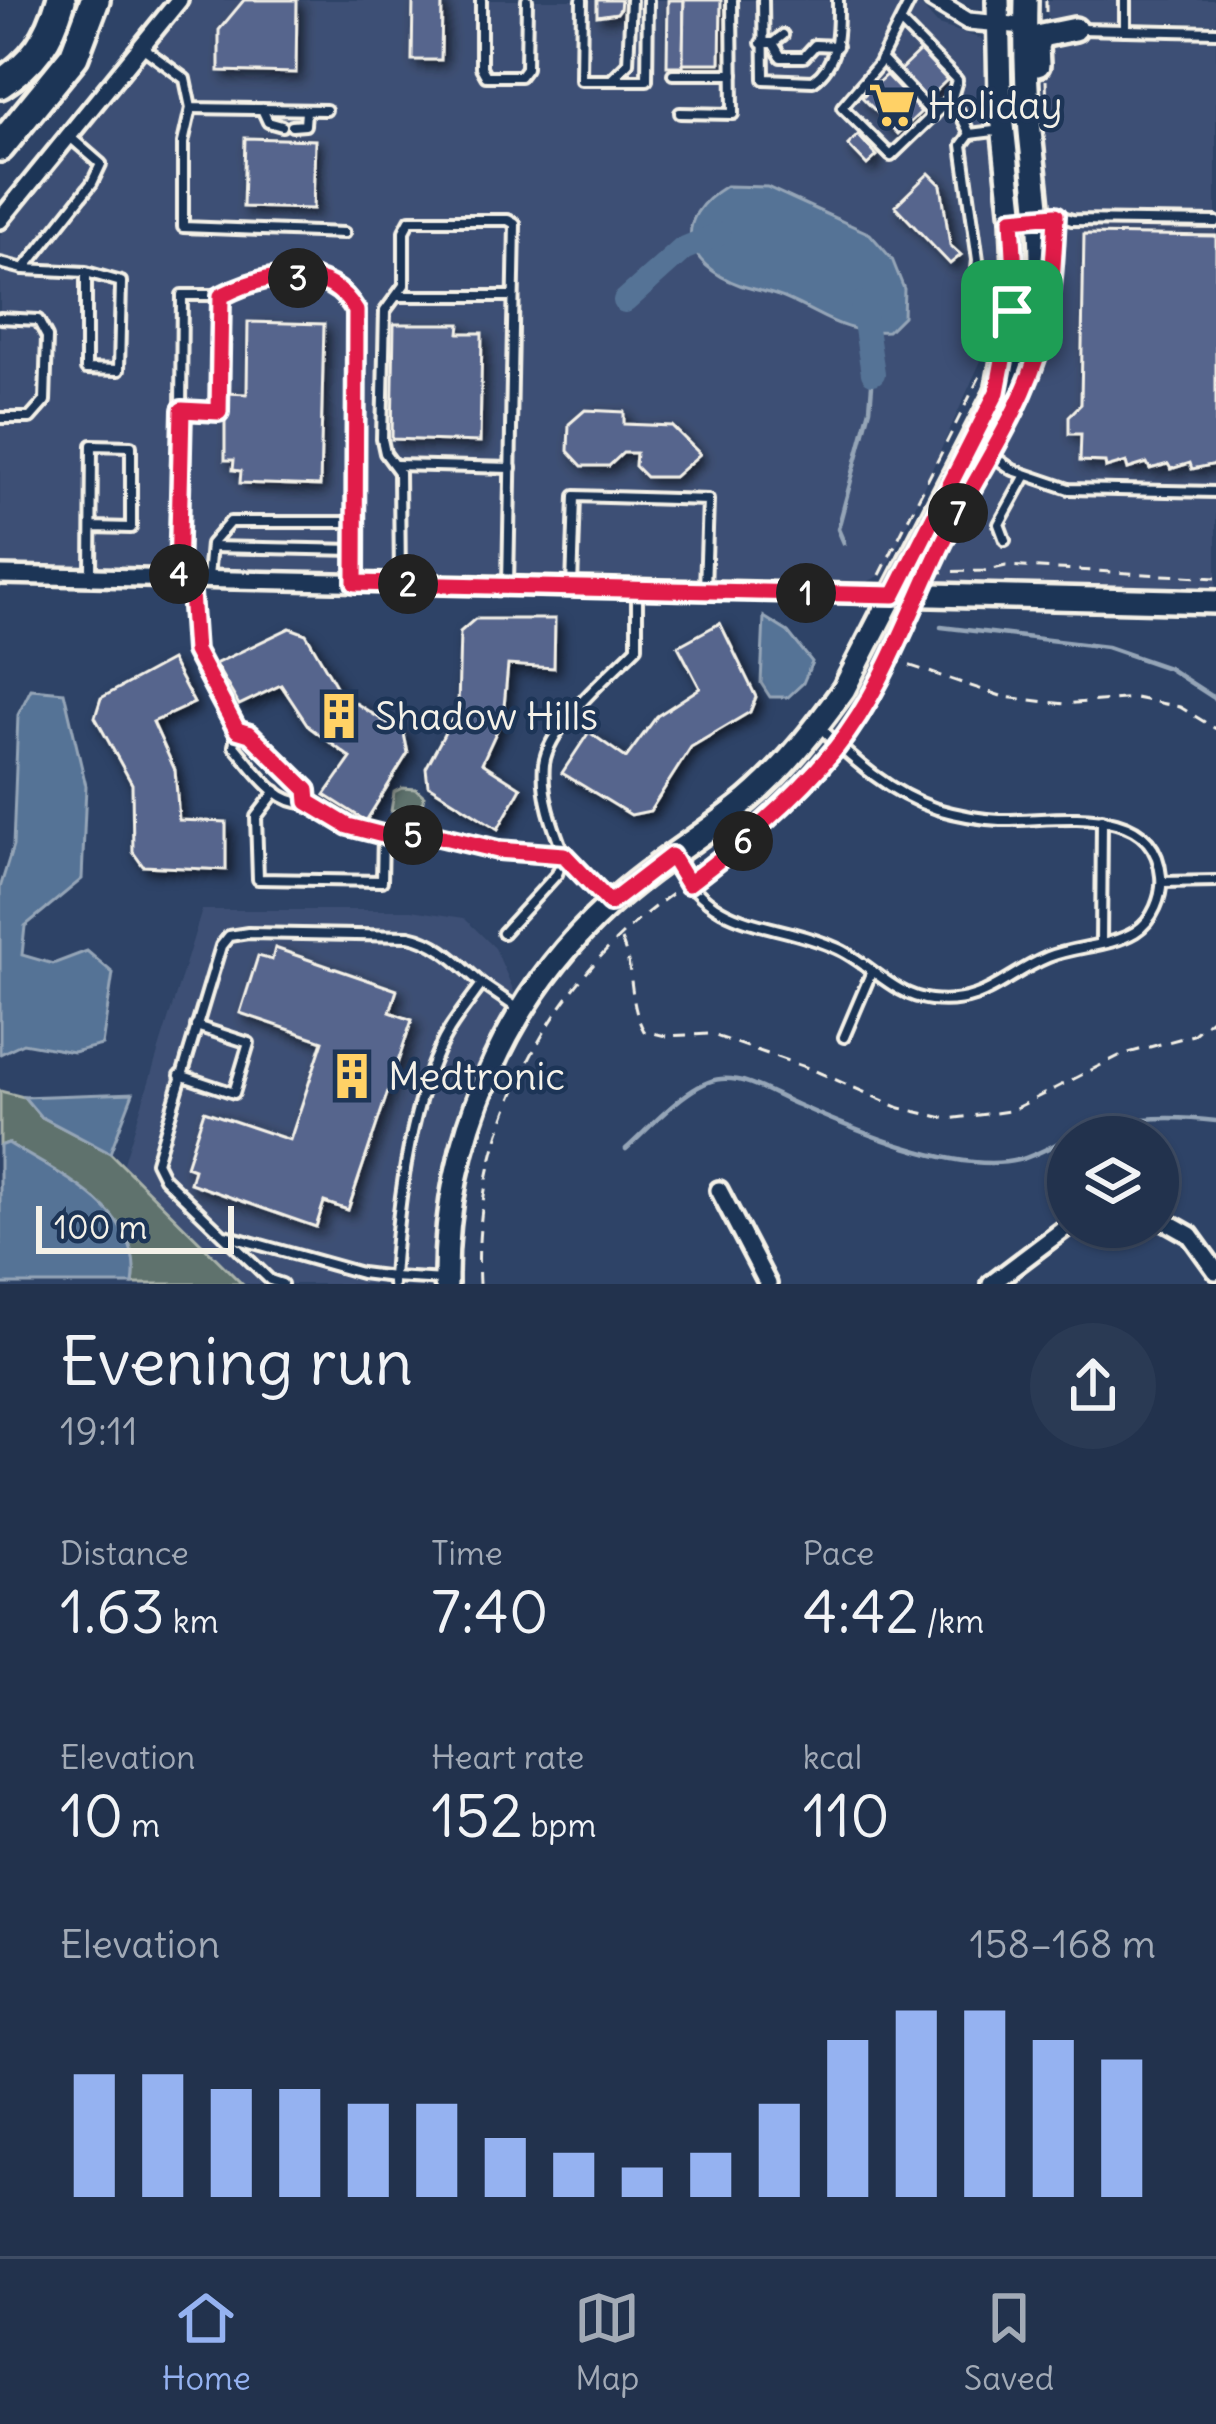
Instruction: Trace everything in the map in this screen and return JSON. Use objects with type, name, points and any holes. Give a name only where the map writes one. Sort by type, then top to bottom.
[{"type":"highway","points":[[0,84],[42,47],[62,0]]},
{"type":"highway","points":[[0,146],[74,56],[95,0]]},
{"type":"street","points":[[0,220],[179,0]]},
{"type":"street","points":[[933,0],[968,21],[998,25],[1039,16]]},
{"type":"street","points":[[446,1282],[453,1186],[465,1136],[483,1084],[521,1010],[569,946],[610,903],[749,798],[818,724],[844,689],[981,448],[1012,311],[1012,219],[1002,130],[998,0]]},
{"type":"street","points":[[1026,0],[1039,16],[1076,29]]},
{"type":"street","points":[[997,392],[1018,368],[1035,319],[1041,271],[1039,16]]},
{"type":"street","points":[[1038,122],[1038,40],[1076,29]]},
{"type":"street","points":[[0,574],[1216,602]]},
{"type":"street","points":[[719,1190],[768,1284]]},
{"type":"street","points":[[1179,1229],[1190,1235],[1216,1270]]},
{"type":"street","points":[[991,1284],[1047,1242]]},
{"type":"lane","points":[[481,0],[481,67],[486,76],[520,76],[526,68],[527,0]]},
{"type":"lane","points":[[582,0],[581,80],[647,80],[648,0]]},
{"type":"lane","points":[[610,80],[628,63],[631,0]]},
{"type":"lane","points":[[680,113],[733,114],[732,0]]},
{"type":"lane","points":[[763,0],[764,79],[820,78],[837,46],[838,0]]},
{"type":"lane","points":[[902,24],[957,80],[952,97],[890,157],[842,107],[902,24],[911,0]]},
{"type":"lane","points":[[1125,0],[1125,30]]},
{"type":"lane","points":[[1076,29],[1216,32]]},
{"type":"lane","points":[[761,43],[780,40],[781,57],[804,57],[815,45]]},
{"type":"lane","points":[[804,40],[837,46]]},
{"type":"lane","points":[[142,46],[185,79],[191,108],[183,143],[183,227],[344,233]]},
{"type":"lane","points":[[880,58],[934,115]]},
{"type":"lane","points":[[674,74],[733,74]]},
{"type":"lane","points":[[952,97],[970,134]]},
{"type":"lane","points":[[191,108],[326,110]]},
{"type":"lane","points":[[262,109],[268,122],[287,126],[305,125],[307,110]]},
{"type":"lane","points":[[1002,130],[970,134],[962,145],[978,260],[975,288],[1012,311]]},
{"type":"lane","points":[[24,269],[92,183],[101,164],[69,136]]},
{"type":"lane","points":[[1012,219],[1216,222]]},
{"type":"lane","points":[[400,584],[399,472],[387,457],[382,439],[385,311],[404,285],[404,231],[410,220],[508,220],[514,224],[508,586]]},
{"type":"lane","points":[[0,262],[24,269],[86,272],[121,283],[119,370],[86,369],[86,272]]},
{"type":"lane","points":[[355,583],[358,328],[350,300],[338,287],[317,279],[263,278],[221,296],[182,295],[182,410],[195,651],[237,730],[234,746],[293,804],[308,802],[348,826],[383,835],[439,836],[498,850],[564,855]]},
{"type":"lane","points":[[182,410],[219,412],[221,296]]},
{"type":"lane","points":[[398,296],[513,296]]},
{"type":"lane","points":[[0,318],[38,320],[47,337],[45,401],[30,418],[0,418]]},
{"type":"lane","points":[[91,577],[92,445],[131,446],[131,528],[92,527]]},
{"type":"lane","points":[[981,448],[1026,475],[1069,489],[1216,492]]},
{"type":"lane","points":[[396,465],[511,468]]},
{"type":"lane","points":[[1005,541],[999,524],[1026,475]]},
{"type":"lane","points":[[572,587],[575,496],[708,500],[705,591]]},
{"type":"lane","points":[[192,578],[222,528],[238,520],[357,522]]},
{"type":"lane","points":[[211,547],[356,550]]},
{"type":"lane","points":[[610,903],[564,855],[549,808],[544,762],[554,737],[637,647],[637,589]]},
{"type":"lane","points":[[671,856],[688,884],[719,911],[755,927],[838,948],[913,996],[962,1000],[988,994],[1050,956],[1134,933],[1155,909],[1162,882],[1157,858],[1135,829],[1102,819],[999,820],[950,812],[897,792],[818,724]]},
{"type":"lane","points":[[237,730],[250,734],[307,790],[308,802]]},
{"type":"lane","points":[[276,791],[256,817],[258,879],[382,881],[383,835]]},
{"type":"lane","points":[[1101,943],[1102,819]]},
{"type":"lane","points":[[502,933],[556,874],[564,855]]},
{"type":"lane","points":[[1162,882],[1216,881]]},
{"type":"lane","points":[[282,1284],[270,1280],[164,1178],[156,1162],[221,946],[229,936],[248,932],[425,939],[521,1010]]},
{"type":"lane","points":[[844,1037],[872,971]]},
{"type":"lane","points":[[393,1281],[401,1185],[413,1131],[447,1034],[482,984]]},
{"type":"lane","points":[[180,1075],[234,1093],[249,1042],[196,1025]]},
{"type":"lane","points":[[226,1235],[393,1281],[446,1282]]},
{"type":"path","points":[[1038,122],[1046,76]]},
{"type":"path","points":[[479,1284],[482,1208],[498,1136],[542,1034],[574,988],[641,915],[772,818],[838,745],[921,595],[981,448],[1024,384]]},
{"type":"path","points":[[888,659],[1004,698],[1065,704],[1135,698],[1180,707],[1216,729]]},
{"type":"path","points":[[620,938],[631,960],[635,1015],[644,1031],[666,1036],[710,1034],[811,1069],[900,1108],[948,1119],[1010,1111],[1121,1055],[1192,1034],[1216,1015]]},
{"type":"shaded area","points":[[192,0],[916,0],[938,25],[982,39],[986,115],[995,148],[1007,283],[993,334],[885,573],[867,582],[0,563],[0,235]]},
{"type":"shaded area","points":[[1042,0],[1216,0],[1216,23],[1049,20]]},
{"type":"shaded area","points":[[1053,36],[1216,40],[1216,593],[935,585],[929,578],[928,563],[1014,398],[1049,292],[1051,243],[1039,143],[1044,111],[1041,42]]},
{"type":"shaded area","points":[[726,186],[767,187],[870,234],[892,259],[904,289],[903,316],[888,331],[845,326],[784,298],[740,285],[706,265],[691,240],[691,226],[708,199]]},
{"type":"shaded area","points":[[764,617],[788,632],[812,662],[803,683],[788,697],[770,697],[761,683]]},
{"type":"shaded area","points":[[31,689],[64,692],[86,786],[82,879],[25,926],[22,955],[53,964],[87,951],[113,973],[102,1045],[73,1052],[23,1043],[0,1054],[0,888],[13,846],[18,715]]},
{"type":"shaded area","points":[[202,910],[412,910],[464,918],[495,948],[516,996],[466,1083],[442,1166],[431,1284],[242,1284],[123,1166]]},
{"type":"shaded area","points":[[133,1093],[110,1153],[40,1116],[24,1097]]},
{"type":"shaded area","points":[[8,1143],[73,1182],[112,1215],[133,1258],[133,1284],[0,1284],[0,1146]]},
{"type":"green space","points":[[416,789],[424,796],[420,813],[391,811],[394,792]]},
{"type":"green space","points":[[0,1091],[24,1097],[40,1116],[110,1153],[242,1284],[133,1284],[133,1260],[126,1239],[96,1202],[8,1143],[0,1146]]},
{"type":"building","points":[[244,0],[297,0],[296,73],[219,71],[219,30]]},
{"type":"building","points":[[413,0],[442,0],[441,60],[412,60]]},
{"type":"building","points":[[597,0],[621,0],[620,9],[597,16]]},
{"type":"building","points":[[668,0],[684,0],[683,66],[667,66]]},
{"type":"building","points":[[684,0],[721,0],[720,63],[683,63]]},
{"type":"building","name":"Holiday","points":[[920,51],[947,80],[925,101],[898,72]]},
{"type":"building","name":"Holiday","points":[[886,75],[921,112],[898,134],[862,97]]},
{"type":"building","points":[[858,135],[877,156],[867,165],[848,145]]},
{"type":"building","points":[[245,138],[315,140],[313,209],[243,207]]},
{"type":"building","points":[[929,173],[941,185],[950,245],[961,255],[950,264],[895,206]]},
{"type":"building","points":[[1084,234],[1216,236],[1216,464],[1192,469],[1190,463],[1171,469],[1168,464],[1150,469],[1147,463],[1128,469],[1126,462],[1106,468],[1105,462],[1080,461],[1081,434],[1069,434],[1069,416],[1081,404]]},
{"type":"building","points":[[248,322],[324,324],[320,486],[240,483],[241,471],[233,470],[234,460],[225,460],[225,393],[247,394]]},
{"type":"building","points":[[394,324],[460,324],[459,333],[482,333],[480,442],[392,439]]},
{"type":"building","points":[[585,410],[624,412],[624,424],[672,426],[700,454],[674,477],[646,477],[635,466],[636,453],[623,453],[609,466],[582,466],[568,451],[569,424]]},
{"type":"building","name":"Shadow Hills","points":[[475,619],[555,619],[554,668],[508,665],[503,717],[482,763],[521,788],[498,829],[428,785],[426,768],[458,708],[460,632]]},
{"type":"building","name":"Shadow Hills","points":[[720,623],[756,697],[750,712],[691,747],[650,811],[631,815],[562,773],[589,732],[626,758],[657,716],[700,688],[678,646]]},
{"type":"building","name":"Shadow Hills","points":[[290,628],[306,634],[340,693],[404,734],[408,753],[366,821],[325,795],[351,758],[309,727],[281,685],[239,705],[215,664]]},
{"type":"building","points":[[171,660],[194,703],[153,722],[175,770],[179,820],[226,822],[226,870],[143,866],[133,852],[132,784],[95,717],[101,698]]},
{"type":"building","name":"Medtronic","points":[[275,948],[397,990],[390,1012],[412,1020],[348,1210],[324,1202],[316,1227],[190,1183],[194,1169],[186,1166],[204,1111],[290,1140],[323,1041],[240,1013],[258,956],[272,960]]},
{"type":"waterway","points":[[625,301],[683,249],[719,234]]},
{"type":"waterway","points":[[862,303],[873,373]]},
{"type":"waterway","points":[[844,543],[838,529],[870,409],[873,373]]},
{"type":"waterway","points":[[941,627],[1107,647],[1168,668],[1216,699]]},
{"type":"waterway","points":[[626,1149],[683,1097],[721,1079],[751,1084],[848,1126],[937,1156],[994,1163],[1047,1148]]},
{"type":"waterway","points":[[1179,1118],[1216,1121]]},
{"type":"place","name":"Holiday","points":[[892,105]]},
{"type":"place","name":"Shadow Hills","points":[[339,716]]},
{"type":"place","name":"Medtronic","points":[[352,1076]]},
{"type":"route","points":[[1056,215],[1051,298],[1040,347],[934,561],[908,625],[838,745],[772,818],[688,884],[671,856],[610,903],[564,855],[498,850],[439,836],[383,835],[348,826],[308,802],[307,790],[250,734],[237,730],[195,651],[190,578],[178,578],[182,410],[219,412],[221,296],[245,283],[263,278],[328,281],[356,311],[355,583],[894,595],[997,392],[1012,311],[1016,291],[1012,219],[1056,215]]}]
